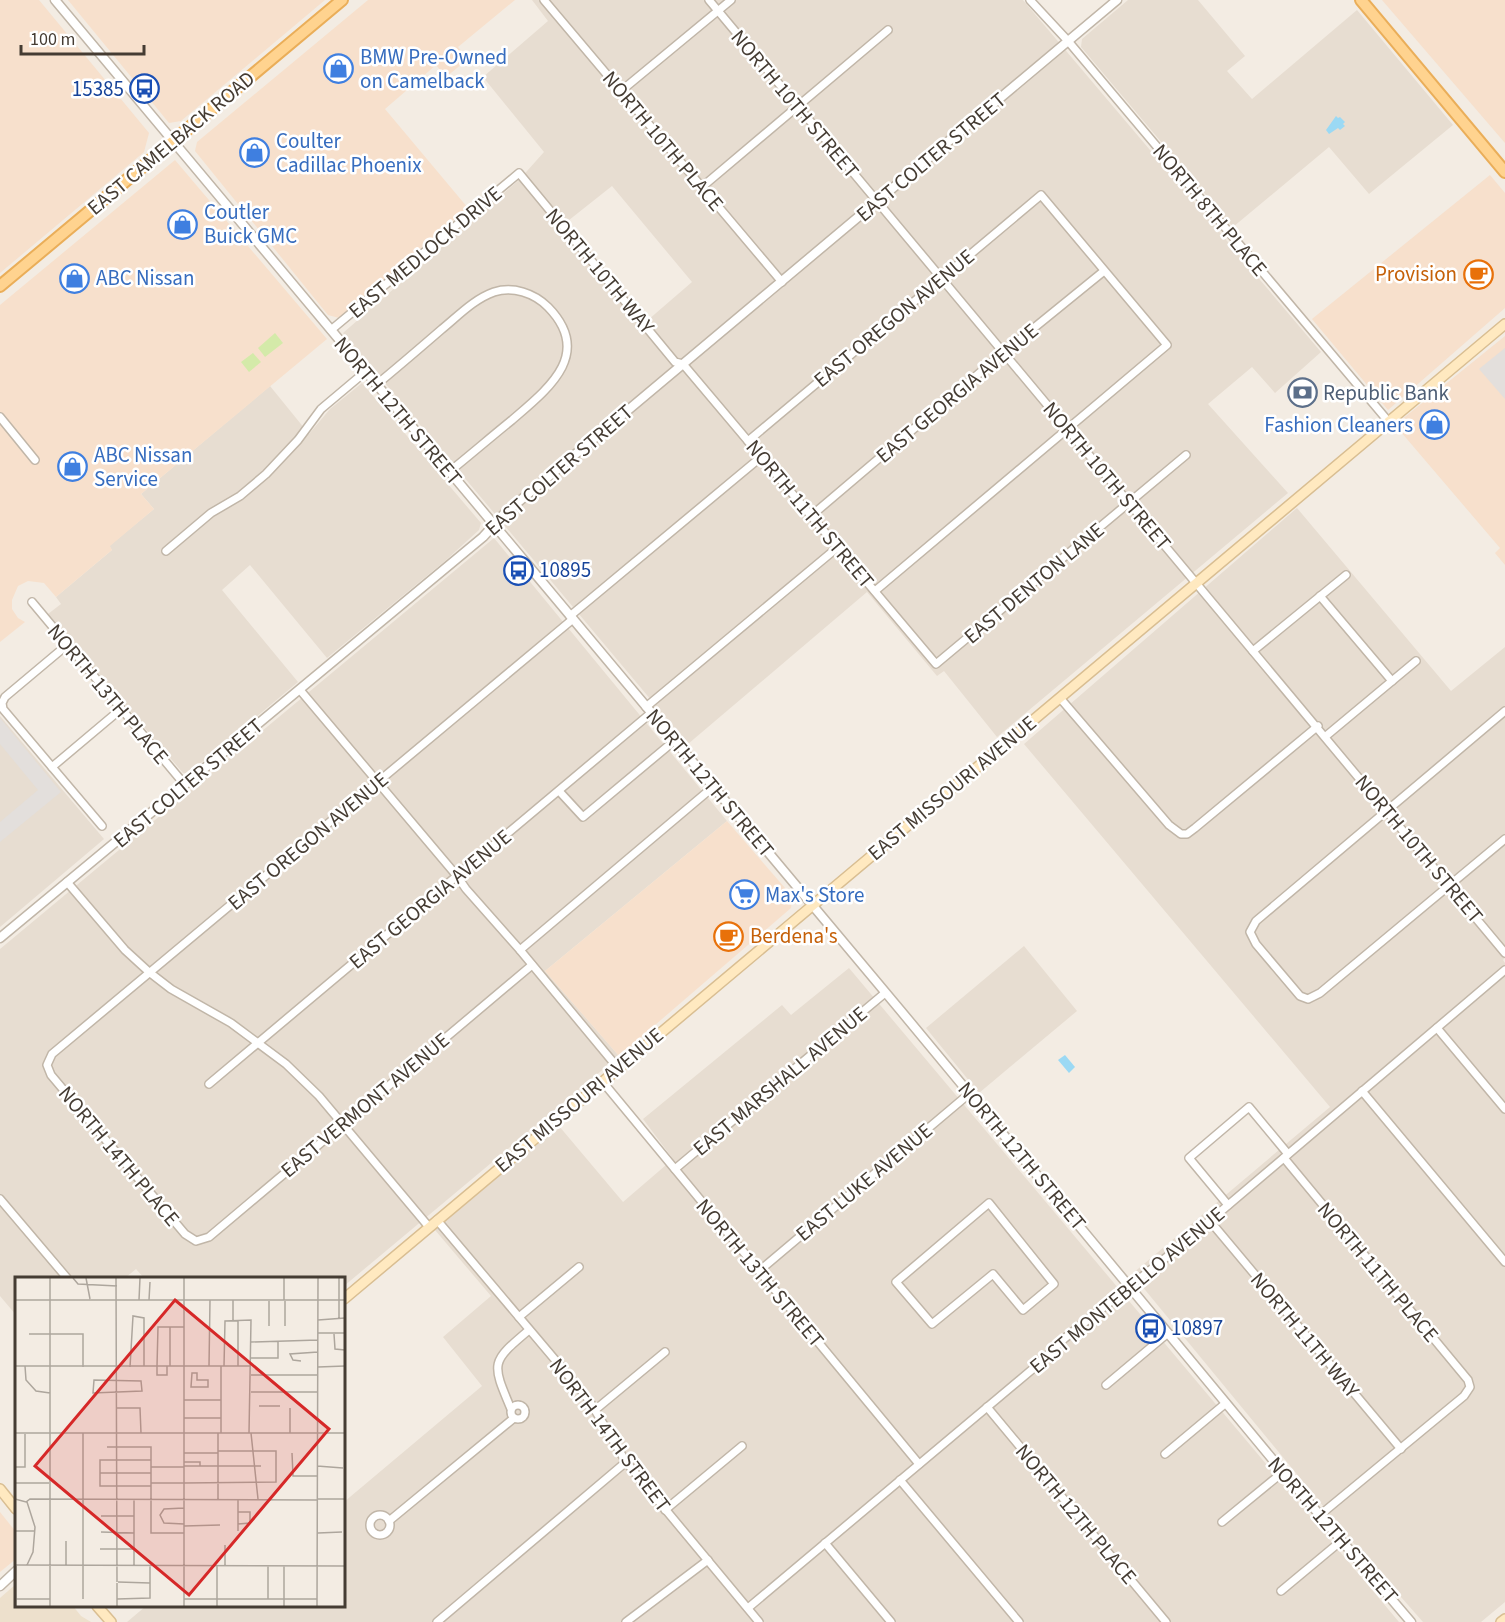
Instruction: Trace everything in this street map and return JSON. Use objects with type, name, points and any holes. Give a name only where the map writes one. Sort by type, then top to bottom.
[{"type":"main road","name":"EAST CAMELBACK ROAD","points":[[0,286],[342,0]]},
{"type":"main road","points":[[1361,0],[1505,172]]},
{"type":"main road","name":"EAST MISSOURI AVENUE","points":[[345,1298],[1505,324]]},
{"type":"main road","points":[[0,1489],[15,1508]]},
{"type":"main road","points":[[99,1607],[111,1622]]},
{"type":"main road","points":[[1501,1622],[1505,1619]]},
{"type":"street","name":"NORTH 12TH STREET","points":[[55,0],[970,1093],[1283,1472],[1411,1622]]},
{"type":"street","name":"NORTH 10TH PLACE","points":[[544,0],[782,282]]},
{"type":"street","name":"NORTH 10TH STREET","points":[[710,0],[1505,952]]},
{"type":"street","points":[[621,91],[730,0]]},
{"type":"street","name":"NORTH 8TH PLACE","points":[[1030,0],[1068,40],[1388,421]]},
{"type":"street","name":"EAST COLTER STREET","points":[[0,938],[483,537],[504,514],[1117,0]]},
{"type":"street","points":[[702,187],[888,30]]},
{"type":"street","name":"EAST MEDLOCK DRIVE","points":[[331,330],[519,173]]},
{"type":"street","name":"NORTH 10TH WAY","points":[[519,173],[675,362],[683,364]]},
{"type":"street","name":"EAST OREGON AVENUE","points":[[748,441],[1041,195],[1104,271]]},
{"type":"street","points":[[875,591],[1167,345],[1104,271]]},
{"type":"street","name":"EAST GEORGIA AVENUE","points":[[812,516],[1003,353],[1104,271]]},
{"type":"street","points":[[376,385],[471,304],[494,292],[519,291],[529,294],[540,300],[556,316],[562,324],[568,351],[560,373],[541,395],[449,472]]},
{"type":"street","name":"NORTH 11TH STREET","points":[[683,364],[936,664]]},
{"type":"street","points":[[166,551],[211,513],[240,496],[266,474],[298,440],[321,409],[365,372]]},
{"type":"street","points":[[0,417],[35,460]]},
{"type":"street","name":"EAST DENTON LANE","points":[[936,664],[1186,454]]},
{"type":"street","name":"EAST OREGON AVENUE","points":[[47,1065],[52,1054],[379,783],[761,457]]},
{"type":"street","name":"EAST GEORGIA AVENUE","points":[[209,1084],[560,791],[649,710],[838,547]]},
{"type":"street","points":[[1253,651],[1346,575]]},
{"type":"street","points":[[1320,596],[1392,681]]},
{"type":"street","name":"NORTH 13TH PLACE","points":[[32,602],[185,785]]},
{"type":"street","points":[[67,645],[5,696],[2,703],[3,709],[102,826]]},
{"type":"street","points":[[1326,736],[1416,661]]},
{"type":"street","points":[[300,690],[457,876],[465,889],[520,950],[618,1068]]},
{"type":"street","points":[[1060,698],[1169,825],[1181,834],[1187,834],[1195,828],[1318,726]]},
{"type":"street","points":[[52,767],[121,709]]},
{"type":"street","points":[[1505,711],[1256,921],[1250,932],[1256,944],[1300,996],[1308,999],[1320,993],[1505,839]]},
{"type":"street","points":[[560,791],[583,817],[674,741]]},
{"type":"street","points":[[520,950],[713,787]]},
{"type":"street","points":[[67,882],[125,950],[150,972],[171,989],[231,1023],[286,1064],[319,1096],[429,1227]]},
{"type":"street","name":"EAST VERMONT AVENUE","points":[[196,1241],[209,1237],[532,965]]},
{"type":"street","name":"EAST MONTEBELLO AVENUE","points":[[747,1608],[1035,1367],[1065,1338],[1210,1221],[1505,970]]},
{"type":"street","name":"EAST MARSHALL AVENUE","points":[[675,1169],[885,993]]},
{"type":"street","points":[[1437,1028],[1505,1109]]},
{"type":"street","name":"NORTH 14TH PLACE","points":[[47,1065],[51,1075],[185,1234],[196,1241]]},
{"type":"street","name":"NORTH 13TH STREET","points":[[602,1081],[919,1464]]},
{"type":"street","points":[[1362,1091],[1505,1262]]},
{"type":"street","name":"EAST LUKE AVENUE","points":[[759,1271],[970,1093]]},
{"type":"street","name":"NORTH 11TH PLACE","points":[[1228,1205],[1189,1158],[1249,1107],[1286,1156],[1468,1380],[1470,1387],[1464,1396],[1401,1449]]},
{"type":"street","points":[[0,1199],[66,1277]]},
{"type":"street","points":[[989,1203],[1054,1284],[1023,1310],[993,1274],[932,1324],[896,1282],[989,1203]]},
{"type":"street","name":"NORTH 14TH STREET","points":[[437,1220],[595,1410],[626,1462],[759,1622]]},
{"type":"street","name":"NORTH 11TH WAY","points":[[1210,1221],[1401,1449]]},
{"type":"street","points":[[519,1317],[579,1266]]},
{"type":"street","points":[[514,1418],[500,1383],[498,1362],[502,1352],[529,1330]]},
{"type":"street","points":[[1106,1385],[1168,1333]]},
{"type":"street","points":[[595,1410],[665,1352]]},
{"type":"street","points":[[1165,1454],[1226,1403]]},
{"type":"street","points":[[389,1521],[514,1418],[523,1418],[525,1409],[521,1405],[517,1404],[511,1409]]},
{"type":"street","name":"NORTH 12TH PLACE","points":[[987,1407],[1166,1622]]},
{"type":"street","points":[[665,1510],[742,1446]]},
{"type":"street","points":[[1320,1515],[1401,1449]]},
{"type":"street","points":[[436,1622],[626,1462]]},
{"type":"street","points":[[1222,1522],[1283,1472]]},
{"type":"street","points":[[900,1480],[1019,1622]]},
{"type":"street","points":[[1281,1591],[1341,1541]]},
{"type":"street","points":[[825,1543],[891,1622]]},
{"type":"street","points":[[626,1622],[708,1560]]},
{"type":"street","points":[[0,1586],[15,1573]]},
{"type":"shaded area","points":[[0,0],[39,0],[149,133],[144,152],[0,273]]},
{"type":"shaded area","points":[[68,0],[325,0],[181,121],[169,123]]},
{"type":"shaded area","points":[[368,0],[515,0],[458,47],[468,59],[446,77],[436,65],[385,109],[468,208],[339,318],[328,315],[195,151],[197,142]]},
{"type":"shaded area","points":[[532,0],[1023,0],[1321,352],[1275,393],[1252,367],[1208,404],[1288,493],[997,737],[944,671],[937,676],[867,592],[688,744],[343,333],[519,180],[544,152],[483,77],[548,21]],"holes":[[[612,186],[692,282],[641,326],[559,228]]]},
{"type":"shaded area","points":[[1128,0],[1198,0],[1245,56],[1227,71],[1252,99],[1357,10],[1453,125],[1369,194],[1329,147],[1233,227],[1081,47],[1082,39]]},
{"type":"shaded area","points":[[1382,0],[1505,0],[1505,143]]},
{"type":"shaded area","points":[[175,160],[327,339],[141,494],[154,509],[110,546],[112,550],[56,597],[44,583],[28,581],[18,586],[12,600],[12,609],[18,618],[25,622],[0,642],[0,305]]},
{"type":"shaded area","points":[[1490,175],[1505,193],[1505,308],[1388,410],[1312,319]]},
{"type":"shaded area","points":[[1505,336],[1505,565],[1495,553],[1500,548],[1395,425]]},
{"type":"shaded area","points":[[1505,348],[1505,399],[1479,369]]},
{"type":"shaded area","points":[[362,383],[481,523],[479,530],[445,561],[327,658],[250,565],[222,590],[298,682],[189,773],[183,773],[48,614],[61,604],[56,597],[112,550],[109,546],[154,509],[141,494],[270,386],[309,434],[330,409]]},
{"type":"shaded area","points":[[1297,508],[1451,691],[1505,647],[1505,958],[1503,960],[1505,963],[1505,1602],[1481,1622],[1423,1622],[1356,1546],[1132,1274],[1330,1107],[1024,744]]},
{"type":"shaded area","points":[[494,538],[727,821],[545,971],[619,1056],[345,1285],[345,1277],[143,1277],[136,1269],[126,1277],[15,1277],[15,1314],[0,1296],[0,949]]},
{"type":"shaded area","points":[[0,716],[104,839],[0,927]]},
{"type":"shaded area","points":[[0,718],[61,792],[0,842],[0,822],[38,790],[0,744]]},
{"type":"shaded area","points":[[727,821],[792,896],[791,908],[619,1056],[545,971]]},
{"type":"shaded area","points":[[1024,946],[1077,1011],[979,1093],[926,1028]]},
{"type":"shaded area","points":[[849,968],[1399,1622],[127,1622],[145,1607],[345,1607],[345,1501],[482,1386],[443,1337],[491,1296],[435,1230],[559,1126],[623,1202],[673,1159],[643,1119],[782,1005],[791,1015]]},
{"type":"shaded area","points":[[0,1512],[15,1531],[15,1560],[0,1572]]},
{"type":"shaded area","points":[[15,1585],[15,1607],[74,1607],[81,1616],[91,1622],[0,1622],[0,1598]]},
{"type":"green space","points":[[275,333],[283,343],[265,357],[258,348]]},
{"type":"green space","points":[[253,353],[261,362],[249,372],[241,362]]},
{"type":"water","points":[[1336,116],[1345,122],[1343,124],[1345,126],[1329,134],[1326,130]]},
{"type":"water","points":[[1065,1055],[1075,1067],[1069,1073],[1058,1060]]},
{"type":"place","name":"BMW Pre-Owned on Camelback","points":[[339,69]]},
{"type":"place","name":"15385","points":[[145,89]]},
{"type":"place","name":"Coulter Cadillac Phoenix","points":[[255,153]]},
{"type":"place","name":"Coutler Buick GMC","points":[[183,224]]},
{"type":"place","name":"Provision","points":[[1478,274]]},
{"type":"place","name":"ABC Nissan","points":[[75,278]]},
{"type":"place","name":"Republic Bank","points":[[1302,393]]},
{"type":"place","name":"Fashion Cleaners","points":[[1434,425]]},
{"type":"place","name":"ABC Nissan Service","points":[[73,467]]},
{"type":"place","name":"10895","points":[[518,570]]},
{"type":"place","name":"Max's Store","points":[[744,895]]},
{"type":"place","name":"Berdena's","points":[[729,936]]},
{"type":"place","name":"10897","points":[[1150,1328]]}]
